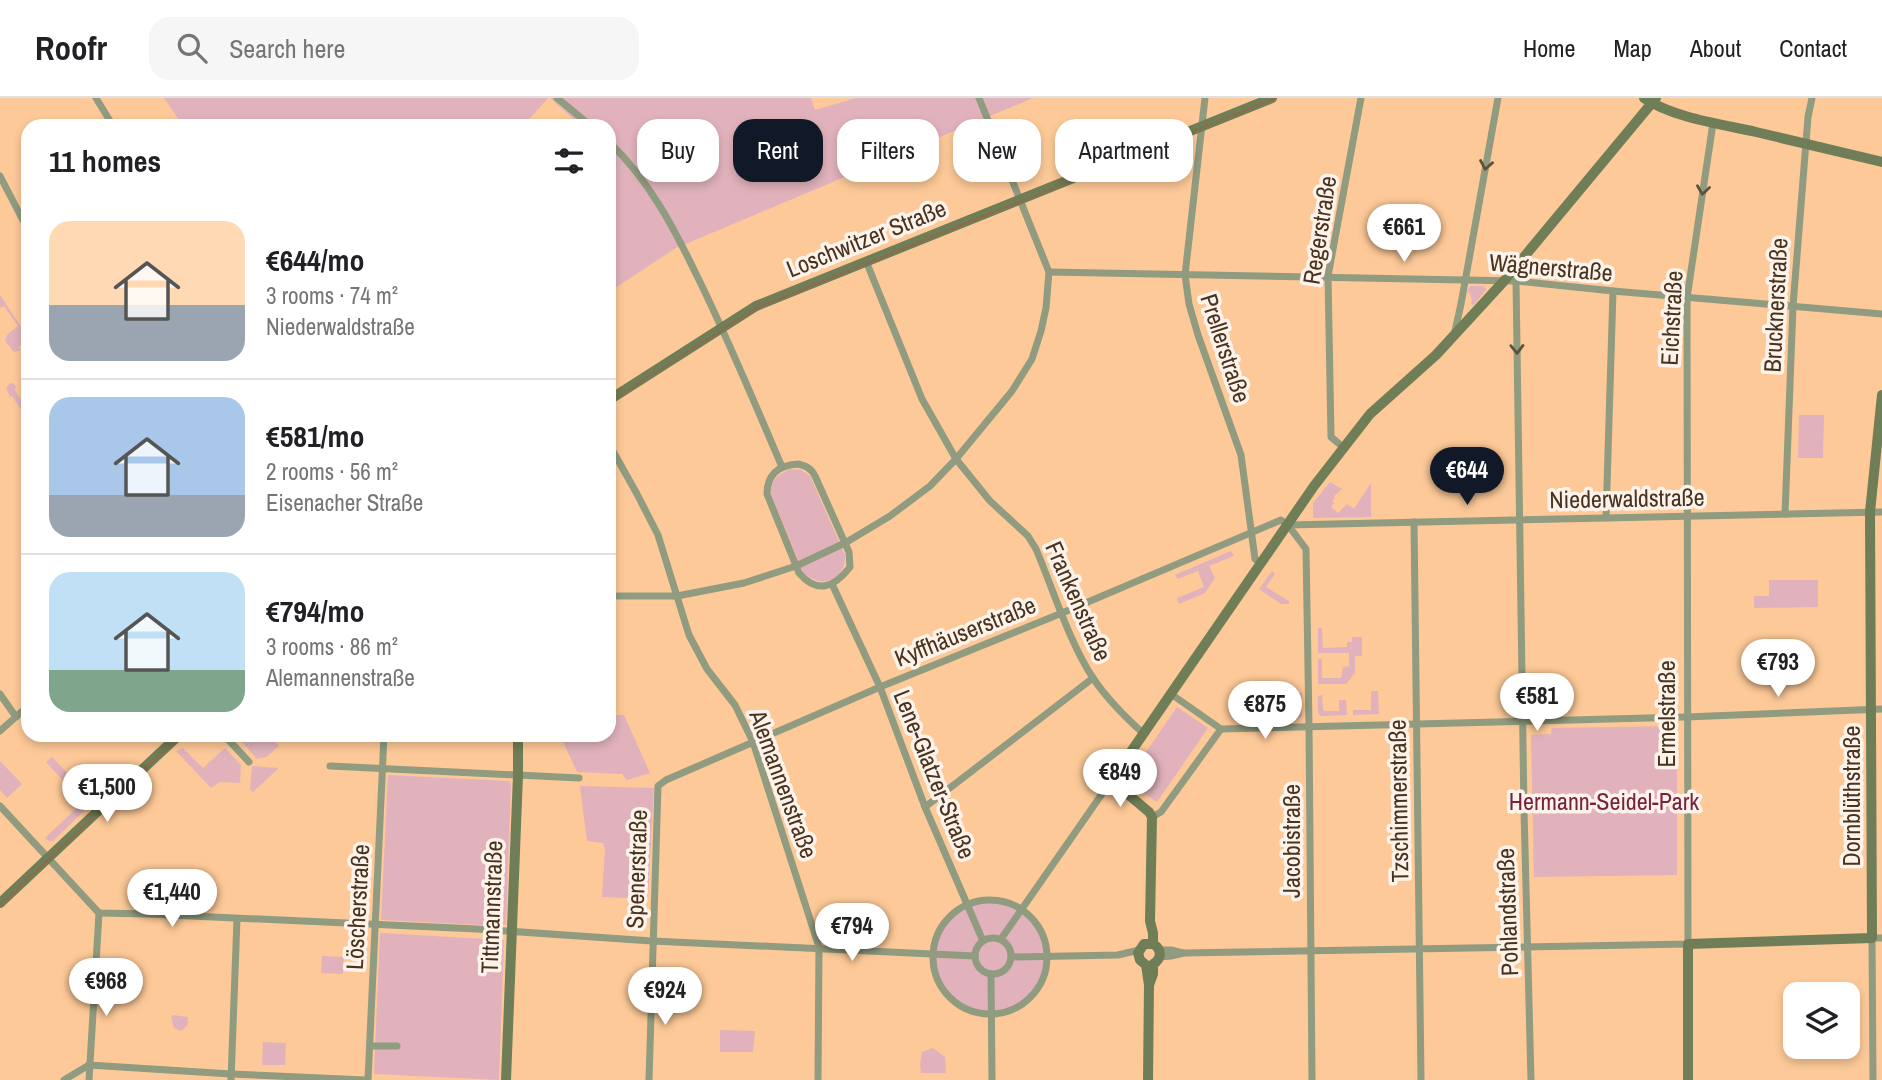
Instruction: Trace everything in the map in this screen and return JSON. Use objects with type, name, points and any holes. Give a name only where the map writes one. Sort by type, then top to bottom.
[{"type":"street","points":[[96,98],[109,119]]},
{"type":"street","points":[[557,98],[582,119]]},
{"type":"street","points":[[616,596],[677,596],[744,583],[796,566],[845,543],[890,516],[930,486],[1012,391],[1032,359],[1046,308],[1049,272],[979,98]]},
{"type":"street","name":"Prellerstraße","points":[[1205,98],[1185,275],[1189,304],[1198,335],[1241,455],[1255,559],[1261,563]]},
{"type":"street","name":"Loschwitzer Straße","points":[[616,395],[756,306],[1272,98]]},
{"type":"street","name":"Regerstraße","points":[[1343,447],[1331,437],[1328,276],[1361,98]]},
{"type":"street","points":[[1454,337],[1498,98]]},
{"type":"street","name":"Brucknerstraße","points":[[1785,514],[1793,306],[1812,98]]},
{"type":"street","points":[[1115,783],[1117,772],[1343,447],[1370,414],[1436,355],[1510,281],[1651,100],[1713,123],[1882,162]]},
{"type":"street","name":"Eichstraße","points":[[1688,516],[1687,298],[1713,123]]},
{"type":"street","points":[[616,149],[634,168],[662,208],[681,243],[782,467]]},
{"type":"street","points":[[0,176],[21,216]]},
{"type":"street","name":"Frankenstraße","points":[[866,261],[922,399],[956,459],[990,501],[1028,536],[1036,549],[1080,655],[1093,678],[1119,711],[1144,734]]},
{"type":"street","name":"Wägnerstraße","points":[[1049,272],[1510,281],[1882,314]]},
{"type":"street","name":"Pohlandstraße","points":[[1510,281],[1520,520],[1531,1080]]},
{"type":"street","points":[[1606,518],[1613,292]]},
{"type":"street","name":"Dornblüthstraße","points":[[1873,1080],[1877,938],[1876,512],[1882,395]]},
{"type":"street","name":"Alemannenstraße","points":[[616,456],[658,536],[689,635],[708,668],[735,705],[754,742],[819,947],[818,1080]]},
{"type":"street","points":[[798,464],[812,470],[845,543],[849,552],[849,567],[843,576],[825,587],[816,586],[804,579],[796,566],[767,494],[767,484],[771,476],[782,467],[798,464]]},
{"type":"street","name":"Niederwaldstraße","points":[[1288,524],[1876,512]]},
{"type":"street","name":"Ermelstraße","points":[[1688,516],[1688,1080]]},
{"type":"street","name":"Kyffhäuserstraße","points":[[658,786],[666,779],[880,687],[1251,532],[1281,520],[1288,524]]},
{"type":"street","name":"Tzschimmerstraße","points":[[1413,522],[1420,1080]]},
{"type":"street","name":"Jacobistraße","points":[[1288,524],[1306,549],[1312,1080]]},
{"type":"street","name":"Lene-Glatzer-Straße","points":[[832,584],[880,687],[925,807],[983,941]]},
{"type":"street","points":[[925,807],[1093,678]]},
{"type":"street","points":[[0,694],[16,717]]},
{"type":"street","points":[[1171,694],[1221,729],[1877,710]]},
{"type":"street","points":[[0,731],[21,712]]},
{"type":"street","points":[[1152,817],[1161,812],[1221,729]]},
{"type":"street","points":[[0,903],[172,742]]},
{"type":"street","points":[[230,742],[249,762]]},
{"type":"street","name":"Löscherstraße","points":[[366,1080],[370,1046],[384,742]]},
{"type":"street","name":"Tittmannstraße","points":[[506,1080],[518,742]]},
{"type":"street","points":[[330,766],[579,778]]},
{"type":"street","points":[[1115,783],[1152,817],[1150,921],[1153,933],[1149,954],[1148,1080]]},
{"type":"street","points":[[1001,939],[1097,800],[1108,786],[1115,783]]},
{"type":"street","name":"Spenerstraße","points":[[649,1080],[658,786]]},
{"type":"street","points":[[0,806],[99,913],[511,931],[652,941],[975,956]]},
{"type":"street","points":[[1002,901],[1022,910],[1038,926],[1044,938],[1048,956],[1042,982],[1028,1000],[1011,1011],[992,1015],[965,1009],[947,996],[939,983],[933,954],[937,934],[951,916],[968,904],[1002,901]]},
{"type":"street","points":[[89,1080],[99,913]]},
{"type":"street","points":[[231,1077],[237,919]]},
{"type":"street","points":[[1011,957],[1149,954],[1171,956],[1184,953],[1877,938]]},
{"type":"street","points":[[1001,939],[1009,947],[1011,957],[1007,968],[991,974],[981,970],[975,956],[978,946],[983,941],[1001,939]]},
{"type":"street","points":[[991,974],[992,1080]]},
{"type":"street","points":[[370,1046],[397,1046]]},
{"type":"street","points":[[64,1080],[89,1065],[231,1077],[366,1080]]},
{"type":"green space","points":[[164,98],[548,98],[529,119],[178,119]]},
{"type":"green space","points":[[550,98],[811,98],[815,110],[856,98],[1033,98],[983,119],[953,119],[953,132],[939,137],[939,119],[837,119],[837,180],[676,248],[616,287],[616,119],[573,119]]},
{"type":"green space","points":[[1470,286],[1484,286],[1486,290],[1473,306],[1470,293],[1467,292]]},
{"type":"green space","points":[[0,295],[21,327],[21,346],[18,348],[21,350],[14,352],[5,341],[7,335],[18,326],[4,306],[0,308]]},
{"type":"green space","points":[[10,383],[17,388],[14,389],[21,400],[21,410],[12,396],[10,397],[6,388]]},
{"type":"green space","points":[[1799,415],[1824,415],[1823,458],[1798,458]]},
{"type":"green space","points":[[790,469],[801,470],[810,476],[845,555],[841,571],[831,580],[817,581],[803,572],[771,494],[773,481]]},
{"type":"green space","points":[[1330,482],[1342,489],[1334,496],[1331,507],[1338,513],[1347,504],[1354,509],[1371,483],[1371,517],[1313,518],[1313,503]]},
{"type":"green space","points":[[1231,551],[1234,556],[1209,566],[1215,578],[1205,593],[1179,604],[1177,598],[1204,587],[1198,571],[1178,579],[1175,575]]},
{"type":"green space","points":[[1272,571],[1275,574],[1266,587],[1289,601],[1289,604],[1281,604],[1259,589]]},
{"type":"green space","points":[[1769,580],[1818,580],[1818,607],[1754,608],[1754,596],[1769,596]]},
{"type":"green space","points":[[1318,628],[1322,628],[1323,648],[1347,647],[1347,642],[1352,642],[1352,637],[1362,637],[1362,656],[1355,656],[1355,673],[1346,684],[1318,684],[1318,659],[1322,659],[1322,678],[1341,678],[1343,667],[1349,666],[1349,653],[1318,653]]},
{"type":"green space","points":[[1371,691],[1378,691],[1379,714],[1353,715],[1353,710],[1371,710]]},
{"type":"green space","points":[[1294,693],[1302,693],[1302,716],[1298,719],[1280,720],[1279,712],[1294,711]]},
{"type":"green space","points":[[1322,695],[1325,711],[1339,711],[1339,700],[1346,700],[1347,715],[1321,716],[1318,713],[1318,696]]},
{"type":"green space","points":[[1266,698],[1274,698],[1274,720],[1261,721],[1260,706],[1267,706]]},
{"type":"green space","points":[[1177,707],[1208,728],[1157,802],[1126,781]]},
{"type":"green space","points":[[616,715],[624,715],[650,773],[627,780],[622,774],[577,772],[563,742],[616,742]]},
{"type":"green space","name":"Hermann-Seidel-Park","points":[[1677,726],[1677,875],[1534,877],[1531,735],[1551,734],[1552,728]]},
{"type":"green space","points":[[242,742],[275,742],[279,746],[266,757],[257,759]]},
{"type":"green space","points":[[183,748],[203,768],[225,748],[241,765],[240,783],[220,782],[211,788],[176,751]]},
{"type":"green space","points":[[52,757],[94,801],[53,841],[49,841],[45,838],[83,802],[46,762]]},
{"type":"green space","points":[[0,761],[22,784],[7,798],[0,790]]},
{"type":"green space","points":[[252,766],[279,768],[253,792],[250,789]]},
{"type":"green space","points":[[388,775],[509,781],[506,924],[502,926],[381,920]]},
{"type":"green space","points":[[580,786],[654,788],[648,899],[602,897],[605,849],[603,843],[587,841]]},
{"type":"green space","points":[[990,902],[1011,906],[1029,918],[1041,936],[1045,957],[1041,978],[1029,996],[1011,1008],[990,1012],[969,1008],[951,996],[939,978],[935,957],[939,936],[951,918],[969,906]]},
{"type":"green space","points":[[380,933],[504,940],[499,1080],[374,1074]]},
{"type":"green space","points":[[322,956],[344,957],[343,974],[321,973]]},
{"type":"green space","points":[[171,1017],[187,1017],[187,1025],[181,1031],[174,1028]]},
{"type":"green space","points":[[720,1030],[755,1031],[753,1052],[720,1052]]},
{"type":"green space","points":[[263,1042],[286,1043],[285,1065],[262,1065]]},
{"type":"green space","points":[[933,1048],[945,1057],[946,1073],[921,1073],[922,1052]]},
{"type":"tram line","points":[[616,398],[756,308],[1276,98]]},
{"type":"tram line","points":[[0,905],[174,742]]}]
